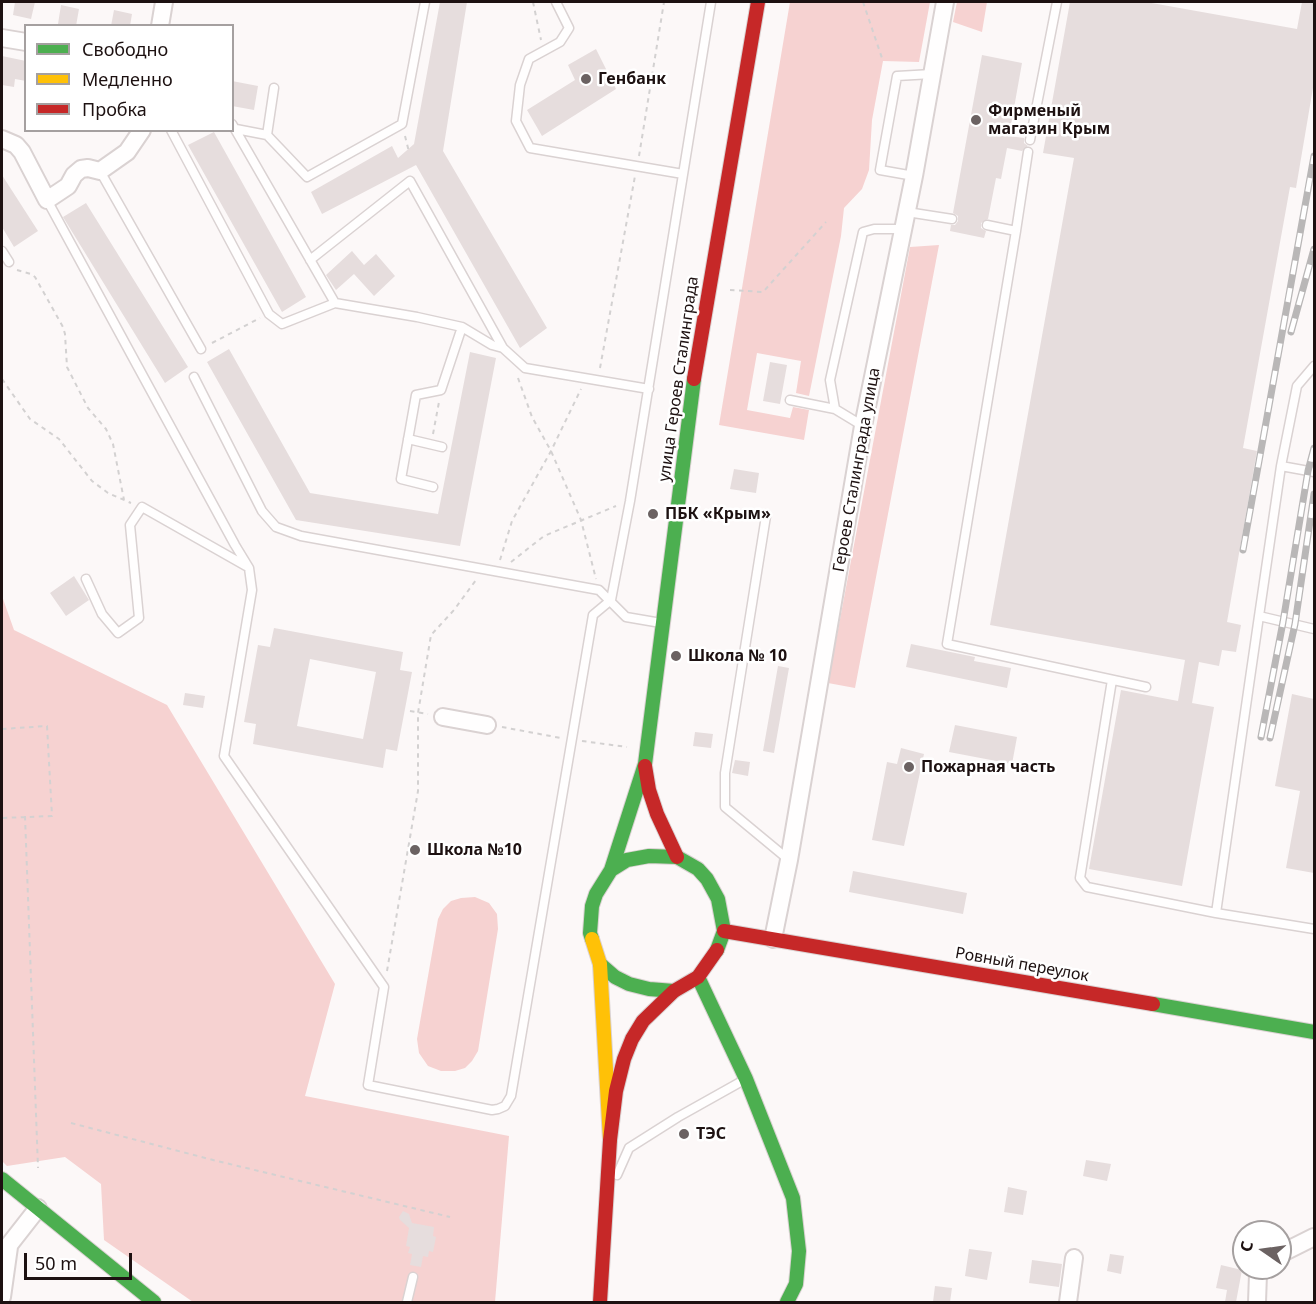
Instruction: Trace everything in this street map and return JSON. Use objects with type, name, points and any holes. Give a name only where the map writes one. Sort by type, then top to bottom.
[{"type":"main road","name":"улица Героев Сталинграда","points":[[677,857],[657,814],[649,790],[645,764],[646,749],[694,374],[758,2]]},
{"type":"main road","name":"улица Героев Сталинграда","points":[[611,870],[645,764]]},
{"type":"main road","points":[[600,1302],[610,1140],[616,1091],[632,1039],[643,1021],[674,990],[698,977],[718,948],[723,931],[718,899],[707,879],[698,869],[677,857],[656,856],[627,860],[611,870],[596,894],[590,920],[590,933],[600,964],[610,1140]]},
{"type":"main road","name":"Ровный переулок","points":[[723,931],[1314,1032]]},
{"type":"main road","points":[[600,964],[615,977],[629,984],[649,989],[674,990]]},
{"type":"main road","points":[[698,977],[746,1079],[793,1198],[799,1251],[796,1284],[787,1302]]},
{"type":"main road","points":[[2,1179],[154,1302]]},
{"type":"street","points":[[160,24],[164,2]]},
{"type":"street","name":"Героев Сталинграда улица","points":[[773,939],[789,860],[863,426],[914,177],[945,2]]},
{"type":"street","points":[[2,38],[24,42]]},
{"type":"street","points":[[2,139],[16,145],[22,152],[47,200],[68,186],[74,175],[81,169],[100,171],[127,152],[141,132]]},
{"type":"street","points":[[443,717],[487,725]]},
{"type":"street","points":[[2,1297],[4,1247],[38,1208]]},
{"type":"street","points":[[1292,1248],[1314,1237]]},
{"type":"street","points":[[1068,1302],[1074,1258]]},
{"type":"street","points":[[1257,1302],[1258,1280]]},
{"type":"lane","points":[[234,127],[267,135],[306,177],[402,124],[425,2]]},
{"type":"lane","points":[[556,2],[569,28],[560,42],[530,59],[520,85],[516,121],[530,148],[683,174]]},
{"type":"lane","points":[[47,200],[249,568],[252,590],[224,756],[384,987],[368,1085],[492,1110],[505,1106],[512,1096],[594,615],[610,600],[630,501],[711,2]]},
{"type":"lane","points":[[1030,140],[1057,2]]},
{"type":"lane","points":[[914,177],[880,170],[897,76],[932,74]]},
{"type":"lane","points":[[267,135],[274,88]]},
{"type":"lane","points":[[234,127],[335,303]]},
{"type":"lane","points":[[172,132],[269,314],[282,324],[335,303],[462,327],[492,345],[503,348]]},
{"type":"lane","points":[[1028,152],[947,644],[1087,672],[1146,687]]},
{"type":"lane","points":[[100,171],[201,349]]},
{"type":"lane","points":[[310,260],[410,181],[503,348],[510,355],[525,368],[649,389]]},
{"type":"lane","points":[[907,212],[952,219]]},
{"type":"lane","points":[[987,225],[1016,231]]},
{"type":"lane","points":[[835,410],[830,380],[863,232],[874,229],[903,229]]},
{"type":"lane","points":[[2,251],[9,262]]},
{"type":"lane","points":[[433,487],[401,479],[408,439],[416,395],[441,390],[462,327]]},
{"type":"lane","points":[[1216,913],[1281,466],[1297,386],[1314,366]]},
{"type":"lane","points":[[194,377],[262,511],[276,527],[301,536],[599,590],[626,617],[662,624]]},
{"type":"lane","points":[[790,400],[835,410],[863,426]]},
{"type":"lane","points":[[408,439],[442,447]]},
{"type":"lane","points":[[1281,466],[1314,472]]},
{"type":"lane","points":[[86,579],[102,614],[118,633],[139,618],[130,525],[142,507],[249,568]]},
{"type":"lane","points":[[766,516],[725,773],[725,807],[789,860]]},
{"type":"lane","points":[[1259,616],[1314,629]]},
{"type":"lane","points":[[1112,680],[1080,878],[1087,886],[1216,913],[1314,929]]},
{"type":"lane","points":[[606,1213],[614,1183],[630,1148],[678,1117],[746,1079]]},
{"type":"lane","points":[[407,1302],[413,1277]]},
{"type":"path","points":[[533,2],[543,51]]},
{"type":"path","points":[[597,381],[637,166],[664,2]]},
{"type":"path","points":[[863,2],[883,61]]},
{"type":"path","points":[[402,124],[410,152]]},
{"type":"path","points":[[709,286],[737,292],[763,292],[826,222]]},
{"type":"path","points":[[9,262],[16,270],[35,277],[63,327],[67,367],[88,408],[106,429],[113,444],[124,500]]},
{"type":"path","points":[[201,349],[269,314]]},
{"type":"path","points":[[510,355],[532,417],[551,451],[581,520],[599,590]]},
{"type":"path","points":[[2,379],[30,419],[59,440],[92,481],[108,493],[142,507]]},
{"type":"path","points":[[497,573],[512,520],[551,451],[586,379]]},
{"type":"path","points":[[431,444],[441,390]]},
{"type":"path","points":[[497,573],[544,536],[630,501]]},
{"type":"path","points":[[384,987],[418,791],[418,713],[431,635],[454,610],[483,570]]},
{"type":"path","points":[[410,711],[443,717]]},
{"type":"path","points":[[487,725],[571,740],[646,749]]},
{"type":"path","points":[[2,729],[47,726],[52,816],[2,818]]},
{"type":"path","points":[[25,816],[38,1168]]},
{"type":"path","points":[[71,1123],[202,1158],[450,1217]]},
{"type":"shaded area","points":[[790,2],[930,2],[919,62],[883,61],[872,120],[869,170],[862,189],[844,208],[841,236],[809,396],[796,393],[801,361],[757,353],[747,410],[790,418],[793,407],[809,410],[804,440],[719,425]]},
{"type":"shaded area","points":[[957,2],[987,2],[982,32],[953,22]]},
{"type":"shaded area","points":[[939,245],[855,688],[828,683],[910,247]]},
{"type":"shaded area","points":[[2,596],[14,630],[167,705],[335,984],[305,1096],[509,1136],[495,1302],[193,1302],[104,1240],[101,1184],[65,1157],[7,1166],[2,1161]]},
{"type":"shaded area","points":[[475,897],[489,903],[497,914],[498,929],[478,1051],[465,1068],[441,1071],[428,1066],[419,1053],[417,1039],[438,919],[443,909],[451,901]]},
{"type":"building","points":[[15,2],[35,2],[31,19],[13,15]]},
{"type":"building","points":[[440,2],[467,2],[443,151],[547,328],[520,348],[416,165],[322,214],[311,192],[392,146],[398,158],[414,144]]},
{"type":"building","points":[[1070,2],[1146,2],[1297,29],[1302,2],[1314,2],[1314,82],[1296,188],[1290,187],[1243,448],[1257,451],[1227,622],[1241,625],[1236,652],[1222,650],[1219,666],[1199,662],[1192,703],[1214,707],[1182,886],[1089,869],[1121,690],[1178,701],[1185,660],[990,625],[1074,158],[1043,153]]},
{"type":"building","points":[[61,5],[79,9],[76,24],[58,24]]},
{"type":"building","points":[[114,10],[132,14],[130,24],[111,24]]},
{"type":"building","points":[[596,49],[616,89],[542,136],[527,110],[575,80],[568,65]]},
{"type":"building","points":[[982,55],[1022,63],[1009,136],[1024,138],[1024,143],[1028,146],[1022,151],[1007,148],[1001,179],[996,178],[988,219],[981,223],[981,228],[986,231],[984,238],[950,231],[951,225],[955,225],[958,221],[958,216],[953,213]]},
{"type":"building","points":[[2,56],[24,61],[24,81],[15,79],[14,87],[2,85]]},
{"type":"building","points":[[234,81],[258,86],[254,110],[234,106]]},
{"type":"building","points":[[214,132],[306,297],[282,312],[188,145]]},
{"type":"building","points":[[2,175],[38,231],[14,247],[2,227]]},
{"type":"building","points":[[86,203],[188,367],[165,383],[63,217]]},
{"type":"building","points":[[352,251],[364,265],[376,254],[395,276],[374,296],[354,274],[336,290],[326,275]]},
{"type":"building","points":[[229,349],[310,493],[438,514],[470,352],[496,358],[460,546],[296,520],[207,362]]},
{"type":"building","points":[[770,362],[787,365],[780,404],[763,401]]},
{"type":"building","points":[[734,469],[759,473],[756,493],[730,489]]},
{"type":"building","points":[[74,576],[89,600],[66,616],[50,593]]},
{"type":"building","points":[[274,628],[403,652],[400,670],[412,672],[397,751],[386,749],[383,768],[253,744],[256,724],[244,722],[258,645],[270,647]],"holes":[[[310,659],[376,672],[363,739],[297,726]]]},
{"type":"building","points":[[911,644],[975,657],[974,661],[1011,668],[1007,688],[906,667]]},
{"type":"building","points":[[778,666],[789,668],[774,753],[763,751]]},
{"type":"building","points":[[185,693],[205,696],[203,708],[183,705]]},
{"type":"building","points":[[1292,694],[1314,699],[1314,873],[1286,868],[1300,791],[1275,786]]},
{"type":"building","points":[[955,725],[1017,737],[1012,764],[949,752]]},
{"type":"building","points":[[695,732],[713,734],[711,748],[693,746]]},
{"type":"building","points":[[901,748],[924,754],[904,846],[872,840],[887,762],[897,764]]},
{"type":"building","points":[[735,760],[750,762],[748,776],[732,773]]},
{"type":"building","points":[[853,871],[967,893],[963,914],[849,892]]},
{"type":"building","points":[[1086,1160],[1111,1164],[1107,1181],[1083,1176]]},
{"type":"building","points":[[1008,1187],[1027,1191],[1023,1215],[1004,1212]]},
{"type":"building","points":[[403,1211],[409,1214],[412,1223],[434,1227],[433,1236],[436,1237],[433,1252],[429,1251],[428,1257],[423,1256],[421,1267],[410,1265],[412,1254],[408,1253],[410,1247],[406,1246],[409,1228],[399,1217]]},
{"type":"building","points":[[969,1249],[992,1252],[987,1280],[965,1276]]},
{"type":"building","points":[[1110,1254],[1124,1256],[1121,1274],[1107,1271]]},
{"type":"building","points":[[1032,1260],[1062,1264],[1059,1287],[1029,1283]]},
{"type":"building","points":[[1221,1265],[1232,1268],[1232,1280],[1240,1280],[1236,1302],[1225,1302],[1227,1290],[1216,1288]]},
{"type":"building","points":[[935,1286],[952,1288],[950,1302],[933,1302]]},
{"type":"railway","points":[[1243,550],[1314,156]]},
{"type":"railway","points":[[1291,332],[1314,249]]},
{"type":"railway","points":[[1261,737],[1314,448]]},
{"type":"railway","points":[[1270,738],[1295,624],[1314,494]]},
{"type":"traffic: fast","points":[[611,870],[645,764],[694,379]]},
{"type":"traffic: fast","points":[[592,939],[590,933],[592,906],[596,894],[611,870],[627,860],[649,856],[677,857],[698,869],[707,879],[718,899],[724,931],[717,950]]},
{"type":"traffic: fast","points":[[600,964],[615,977],[629,984],[649,989],[674,991]]},
{"type":"traffic: fast","points":[[698,977],[746,1079],[793,1198],[799,1251],[796,1284],[787,1302]]},
{"type":"traffic: fast","points":[[1153,1004],[1314,1032]]},
{"type":"traffic: fast","points":[[2,1179],[154,1302]]},
{"type":"traffic: slow","points":[[592,939],[600,964],[610,1140]]},
{"type":"traffic: jam","points":[[694,379],[758,2]]},
{"type":"traffic: jam","points":[[645,766],[649,790],[657,814],[677,857]]},
{"type":"traffic: jam","points":[[724,931],[1153,1004]]},
{"type":"traffic: jam","points":[[600,1302],[610,1140],[616,1091],[624,1059],[643,1021],[674,991],[698,977],[717,950]]},
{"type":"place","name":"Генбанк","points":[[586,79]]},
{"type":"place","name":"Фирменый магазин Крым","points":[[976,120]]},
{"type":"place","name":"ПБК «Крым»","points":[[653,514]]},
{"type":"place","name":"Школа № 10","points":[[676,656]]},
{"type":"place","name":"Пожарная часть","points":[[909,767]]},
{"type":"place","name":"Школа №10","points":[[415,850]]},
{"type":"place","name":"ТЭС","points":[[684,1134]]}]
